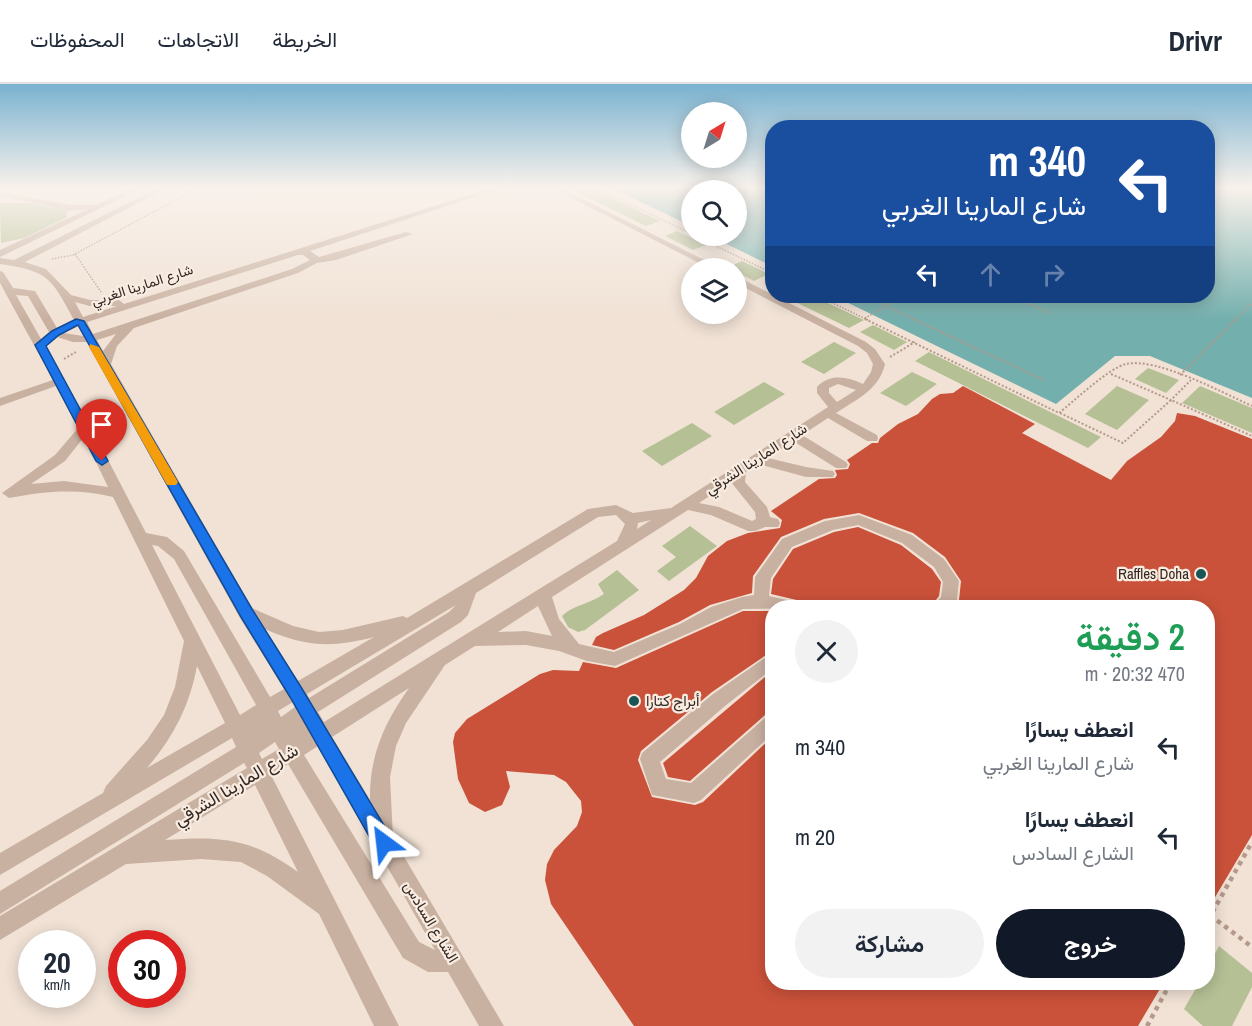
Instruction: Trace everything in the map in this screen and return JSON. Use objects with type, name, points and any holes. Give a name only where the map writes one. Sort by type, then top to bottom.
[{"type":"street","points":[[0,265],[58,232]]},
{"type":"street","points":[[15,263],[76,232]]},
{"type":"street","name":"شارع المارينا الغربي","points":[[40,345],[55,333],[80,321],[356,232]]},
{"type":"street","points":[[644,232],[696,258]]},
{"type":"street","points":[[312,258],[333,258],[409,234]]},
{"type":"street","name":"شارع المارينا الغربي","points":[[92,343],[136,324],[295,271],[312,258],[324,242]]},
{"type":"street","points":[[49,273],[48,260],[52,244]]},
{"type":"street","name":"شارع المارينا الغربي","points":[[292,252],[312,258]]},
{"type":"street","points":[[0,265],[15,263],[39,267],[49,273]]},
{"type":"street","points":[[0,265],[10,291],[85,428],[192,643],[237,724],[387,1026]]},
{"type":"street","name":"الشارع السادس","points":[[49,273],[67,297],[246,613],[296,692],[492,1026]]},
{"type":"street","points":[[747,285],[765,294]]},
{"type":"street","points":[[10,291],[31,293],[55,333],[92,343]]},
{"type":"street","points":[[67,297],[102,304],[140,301]]},
{"type":"street","points":[[783,303],[862,344],[871,351],[879,364]]},
{"type":"street","points":[[105,365],[107,351],[112,343],[136,324]]},
{"type":"street","name":"شارع المارينا الشرقي","points":[[0,929],[321,734],[681,508],[864,389],[874,380],[879,364]]},
{"type":"street","points":[[864,389],[846,381],[836,380],[826,383],[823,393],[832,410],[872,438]]},
{"type":"street","points":[[0,402],[60,381]]},
{"type":"street","points":[[4,494],[60,458],[85,428]]},
{"type":"street","points":[[793,435],[841,465]]},
{"type":"street","points":[[773,448],[787,466]]},
{"type":"street","points":[[756,459],[806,472],[828,474]]},
{"type":"street","points":[[681,508],[714,511],[748,526],[768,522],[762,511],[738,483],[741,469]]},
{"type":"street","points":[[4,494],[68,484],[119,494]]},
{"type":"street","points":[[708,490],[714,511]]},
{"type":"street","name":"شارع المارينا الشرقي","points":[[0,865],[237,724],[418,620],[593,513],[614,510],[630,519],[681,508]]},
{"type":"street","points":[[623,543],[631,530],[630,519]]},
{"type":"street","points":[[766,600],[763,577],[787,543],[830,525],[859,520],[907,539],[939,563],[951,581],[949,600]]},
{"type":"street","points":[[140,537],[162,541],[178,555],[278,730],[411,950],[428,961],[454,961]]},
{"type":"street","points":[[0,903],[248,750],[306,710],[455,617],[462,610],[470,589]]},
{"type":"street","points":[[544,594],[546,609],[553,624],[562,638],[576,650]]},
{"type":"street","points":[[472,639],[526,638],[615,659],[686,629],[717,612],[742,603],[765,607]]},
{"type":"street","points":[[246,613],[285,631],[308,638],[323,639],[418,620]]},
{"type":"street","points":[[103,804],[168,726],[182,694],[192,643]]},
{"type":"street","points":[[384,843],[380,787],[384,750],[399,717],[441,659]]},
{"type":"street","points":[[765,665],[719,700],[649,759],[659,788],[694,793],[765,729]]},
{"type":"street","points":[[259,770],[296,692]]},
{"type":"street","points":[[237,724],[321,734]]},
{"type":"street","points":[[121,854],[207,850],[240,852],[267,864],[291,879],[328,908]]},
{"type":"path","points":[[48,260],[75,254],[116,232]]},
{"type":"path","points":[[716,246],[765,270]]},
{"type":"path","points":[[75,254],[105,297]]},
{"type":"path","points":[[833,303],[1123,443],[1191,380]]},
{"type":"path","points":[[879,303],[1044,380]]},
{"type":"path","points":[[864,318],[892,303]]},
{"type":"path","points":[[1025,303],[1050,313]]},
{"type":"path","points":[[1180,375],[1252,303]]},
{"type":"path","points":[[879,364],[915,342]]},
{"type":"path","points":[[50,364],[92,343]]},
{"type":"path","points":[[1059,412],[1124,364],[1138,363],[1158,366],[1252,405]]},
{"type":"path","points":[[1111,374],[1252,436]]},
{"type":"path","points":[[1215,907],[1252,842]]},
{"type":"path","points":[[1215,921],[1252,946]]},
{"type":"path","points":[[1147,1026],[1167,990]]},
{"type":"green space","points":[[1,232],[37,232],[24,238],[1,243]]},
{"type":"green space","points":[[675,232],[681,233],[681,244],[665,236]]},
{"type":"green space","points":[[685,246],[703,246],[693,250]]},
{"type":"green space","points":[[747,263],[765,272],[765,276],[754,281],[747,277]]},
{"type":"green space","points":[[797,303],[828,303],[864,320],[849,328]]},
{"type":"green space","points":[[873,325],[907,342],[894,350],[860,332]]},
{"type":"green space","points":[[834,342],[856,353],[824,374],[801,362]]},
{"type":"green space","points":[[929,352],[1101,437],[1088,448],[915,361]]},
{"type":"green space","points":[[1148,368],[1179,380],[1166,393],[1135,379]]},
{"type":"green space","points":[[912,372],[937,384],[906,406],[880,393]]},
{"type":"green space","points":[[764,382],[785,394],[734,425],[714,412]]},
{"type":"green space","points":[[1117,386],[1149,400],[1117,430],[1085,414]]},
{"type":"green space","points":[[1200,386],[1252,408],[1252,433],[1182,403]]},
{"type":"green space","points":[[692,423],[712,436],[662,466],[642,451]]},
{"type":"green space","points":[[690,526],[717,546],[669,581],[657,571],[676,557],[662,546]]},
{"type":"green space","points":[[617,570],[639,590],[585,630],[578,632],[568,627],[562,616],[571,609],[604,594],[598,584]]},
{"type":"green space","points":[[1219,946],[1252,973],[1252,987],[1232,1026],[1203,1026],[1184,1009],[1195,990],[1215,990],[1215,954]]},
{"type":"water","points":[[747,232],[765,232],[765,263],[731,246],[747,246]]},
{"type":"water","points":[[1215,232],[1252,232],[1252,398],[1150,356],[1115,356],[1056,404],[848,303],[1215,303]]},
{"type":"building","points":[[963,386],[1035,424],[1022,433],[1111,480],[1127,461],[1161,437],[1175,421],[1177,413],[1195,416],[1252,439],[1252,835],[1215,897],[1215,600],[959,600],[961,581],[945,557],[913,533],[859,513],[824,519],[781,537],[753,576],[752,593],[710,605],[679,622],[614,650],[592,645],[596,637],[644,615],[684,590],[696,578],[708,556],[727,541],[748,533],[780,528],[782,520],[771,511],[819,479],[835,478],[837,475],[835,470],[848,469],[850,464],[847,460],[872,443],[878,443],[880,438],[898,424],[918,414],[932,399],[940,394],[953,393]]},
{"type":"building","points":[[858,527],[901,545],[932,569],[941,582],[939,596],[936,600],[797,600],[771,594],[773,579],[793,549],[834,532]]},
{"type":"building","points":[[743,611],[765,611],[765,656],[712,692],[641,751],[638,760],[652,797],[695,805],[703,802],[765,744],[765,990],[1159,990],[1138,1026],[634,1026],[551,904],[545,880],[547,864],[554,850],[577,826],[582,812],[581,801],[566,782],[554,775],[506,771],[510,787],[502,805],[485,812],[469,803],[458,779],[453,742],[455,733],[467,719],[540,674],[553,670],[579,671],[583,662],[616,668]]},
{"type":"building","points":[[765,677],[765,715],[690,781],[668,777],[663,763]]},
{"type":"slow traffic","points":[[94,347],[172,482]]},
{"type":"place","name":"Raffles Doha","points":[[1201,574]]},
{"type":"place","name":"أبراج كتارا","points":[[634,701]]},
{"type":"route","points":[[102,461],[40,345],[55,333],[80,321],[246,613],[296,692],[384,843]]}]
